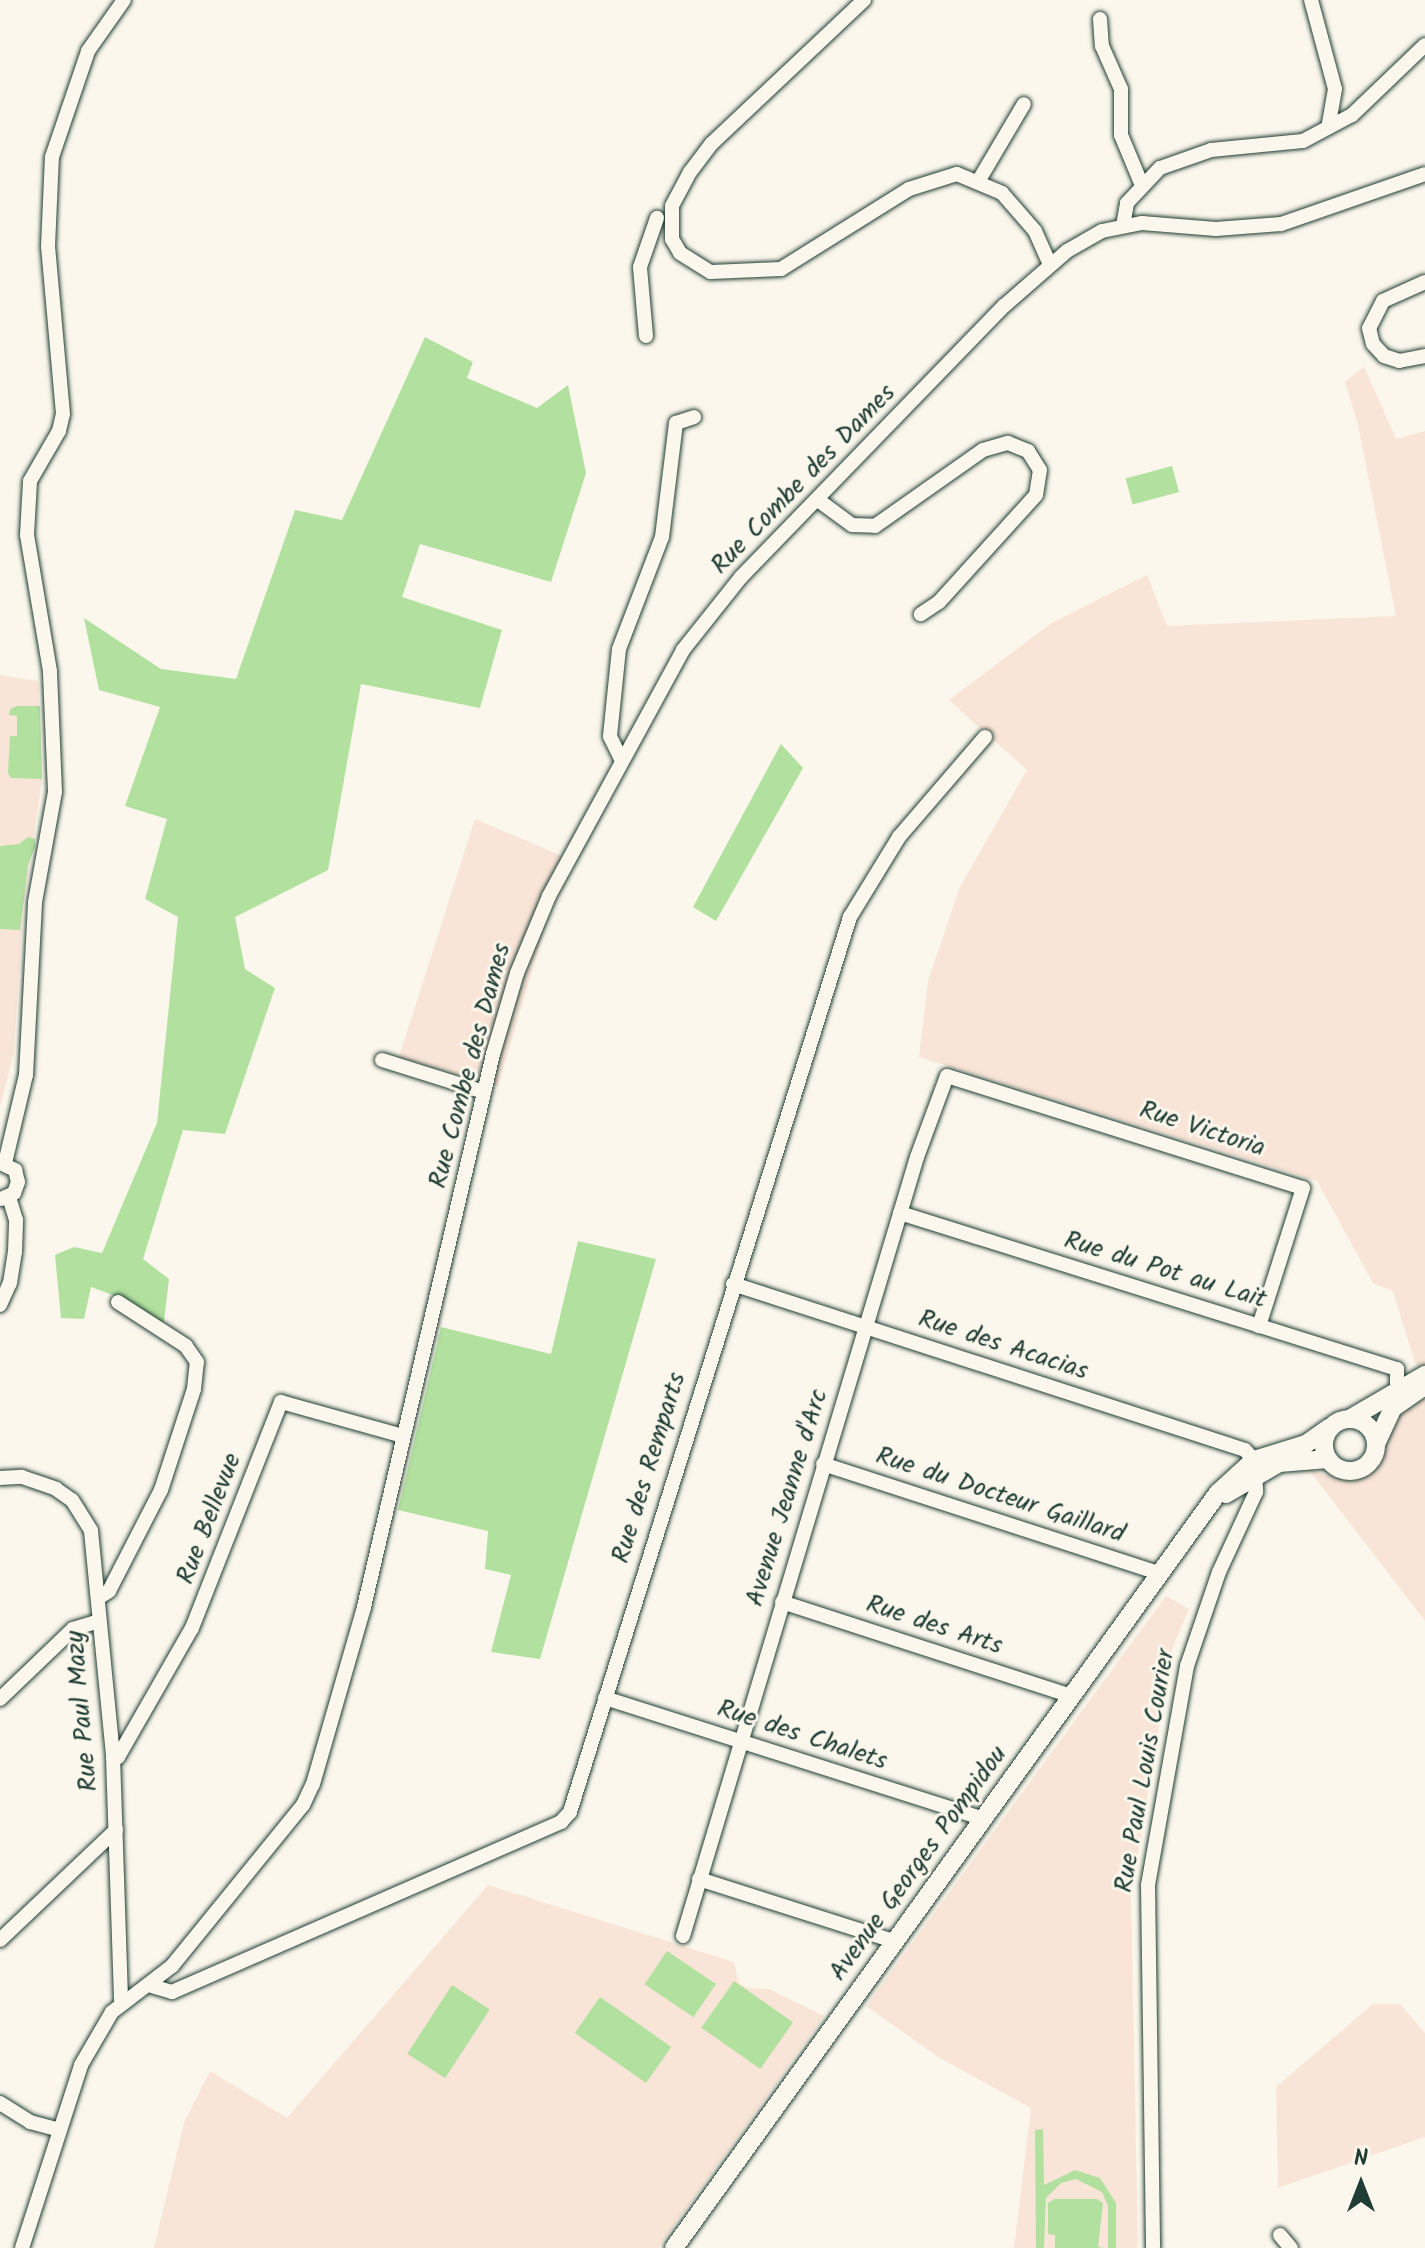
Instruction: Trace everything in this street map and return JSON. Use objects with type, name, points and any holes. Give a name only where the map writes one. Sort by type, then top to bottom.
[{"type":"main road","points":[[1425,1375],[1329,1428],[1323,1442],[1328,1459],[1343,1470],[1356,1470],[1367,1464],[1393,1408],[1425,1387]]},
{"type":"main road","points":[[1351,1418],[1370,1429],[1376,1444]]},
{"type":"main road","name":"Avenue Georges Pompidou","points":[[674,2248],[1205,1510],[1233,1475],[1306,1444],[1329,1428]]},
{"type":"main road","name":"Avenue Georges Pompidou","points":[[1256,1466],[1291,1459],[1328,1459]]},
{"type":"street","points":[[0,1305],[10,1283],[15,1252],[16,1220],[4,1198],[17,1176],[2,1163],[26,1075],[35,902],[55,792],[50,671],[27,535],[30,481],[59,431],[63,414],[48,247],[52,157],[88,51],[124,0]]},
{"type":"street","points":[[864,0],[712,143],[690,172],[672,206],[672,239],[680,253],[711,272],[781,269],[909,189],[939,176],[979,180],[1022,213],[1050,264]]},
{"type":"street","points":[[1311,0],[1335,89],[1329,123]]},
{"type":"street","points":[[1100,19],[1102,46],[1121,89],[1121,135],[1141,183]]},
{"type":"street","points":[[1123,226],[1127,203],[1141,183],[1173,161],[1211,150],[1303,141],[1329,123],[1352,115],[1425,45]]},
{"type":"street","points":[[979,180],[1024,104]]},
{"type":"street","name":"Rue Combe des Dames","points":[[121,2001],[152,1986],[217,1915],[313,1784],[364,1607],[484,1092],[529,939],[621,759],[683,650],[741,577],[1050,264],[1084,240],[1123,226],[1216,229],[1281,224],[1425,174]]},
{"type":"street","points":[[646,336],[640,267],[657,218]]},
{"type":"street","points":[[1425,282],[1383,301],[1369,328],[1373,344],[1399,361],[1425,356]]},
{"type":"street","points":[[621,759],[610,736],[619,649],[662,537],[676,423],[694,417]]},
{"type":"street","points":[[818,500],[852,525],[875,526],[983,450],[1008,443],[1028,451],[1040,470],[1036,495],[939,602],[921,614]]},
{"type":"street","name":"Rue des Remparts","points":[[152,1986],[172,1992],[561,1822],[570,1812],[733,1284],[859,894],[899,837],[985,737]]},
{"type":"street","points":[[382,1060],[484,1092]]},
{"type":"street","name":"Avenue Jeanne d'Arc","points":[[683,1936],[865,1327],[947,1076]]},
{"type":"street","name":"Rue Victoria","points":[[947,1076],[1303,1188],[1259,1326]]},
{"type":"street","name":"Rue du Pot au Lait","points":[[900,1213],[1397,1369],[1397,1390]]},
{"type":"street","name":"Rue des Acacias","points":[[733,1284],[1245,1450],[1256,1466]]},
{"type":"street","points":[[98,1598],[109,1591],[161,1490],[194,1389],[197,1362],[186,1346],[118,1302]]},
{"type":"street","name":"Rue Bellevue","points":[[113,1757],[118,1757],[192,1628],[281,1402],[403,1436]]},
{"type":"street","name":"Rue du Docteur Gaillard","points":[[823,1464],[1161,1574]]},
{"type":"street","name":"Rue Paul Louis Courier","points":[[1153,2248],[1148,1885],[1190,1651],[1219,1572],[1252,1505],[1256,1466]]},
{"type":"street","name":"Rue Paul Mazy","points":[[0,1478],[39,1481],[72,1500],[91,1531],[113,1757],[121,2001]]},
{"type":"street","name":"Rue des Arts","points":[[782,1602],[1072,1696]]},
{"type":"street","points":[[0,1699],[73,1629],[99,1621]]},
{"type":"street","name":"Rue des Chalets","points":[[605,1698],[984,1819]]},
{"type":"street","points":[[0,1940],[109,1831],[116,1830]]},
{"type":"street","points":[[699,1879],[896,1942]]},
{"type":"street","points":[[22,2248],[81,2065],[121,2001]]},
{"type":"street","points":[[0,2103],[30,2122],[60,2130]]},
{"type":"street","points":[[1280,2235],[1291,2248]]},
{"type":"shaded area","points":[[1364,366],[1396,439],[1425,431],[1425,1374],[1415,1363],[1393,1291],[1373,1283],[1317,1181],[919,1057],[928,981],[960,887],[1027,770],[949,700],[1050,624],[1147,575],[1167,626],[1396,616],[1358,425],[1345,382]]},
{"type":"shaded area","points":[[0,675],[38,681],[42,779],[23,908],[14,1052],[0,1107]]},
{"type":"shaded area","points":[[475,819],[576,862],[549,913],[498,1086],[399,1057]]},
{"type":"shaded area","points":[[1425,1391],[1425,1621],[1309,1470],[1354,1482],[1381,1464],[1396,1415]]},
{"type":"shaded area","points":[[1166,1596],[1189,1609],[1172,1649],[1131,1894],[1138,2248],[1014,2248],[1031,2108],[940,2058],[866,2006]]},
{"type":"shaded area","points":[[488,1885],[734,1962],[739,1983],[747,1988],[769,1989],[824,2016],[658,2248],[154,2248],[184,2123],[210,2071],[287,2118]]},
{"type":"shaded area","points":[[1373,2004],[1400,2004],[1425,2033],[1425,2137],[1278,2188],[1276,2087]]},
{"type":"green space","points":[[425,337],[473,362],[467,378],[537,408],[568,385],[586,473],[551,582],[420,544],[402,597],[502,630],[480,708],[361,684],[328,870],[235,917],[245,969],[275,988],[225,1134],[183,1130],[143,1259],[169,1279],[163,1329],[129,1301],[91,1287],[84,1319],[61,1318],[55,1255],[74,1247],[102,1253],[157,1123],[178,917],[145,899],[167,819],[125,806],[160,707],[99,690],[84,618],[161,669],[236,679],[295,510],[342,520]]},
{"type":"green space","points":[[1172,466],[1179,492],[1133,505],[1126,478]]},
{"type":"green space","points":[[40,706],[42,779],[11,778],[8,773],[10,736],[17,736],[17,716],[9,715],[10,709]]},
{"type":"green space","points":[[781,744],[803,768],[716,921],[693,907]]},
{"type":"green space","points":[[28,837],[35,839],[35,847],[28,865],[20,930],[0,929],[0,846],[19,844]]},
{"type":"green space","points":[[578,1241],[656,1259],[540,1659],[491,1652],[511,1575],[485,1569],[488,1531],[398,1510],[441,1327],[551,1354]]},
{"type":"green space","points":[[667,1951],[716,1984],[694,2017],[645,1984]]},
{"type":"green space","points":[[734,1981],[793,2022],[760,2069],[701,2028]]},
{"type":"green space","points":[[452,1985],[490,2010],[445,2078],[407,2054]]},
{"type":"green space","points":[[600,1997],[671,2047],[646,2083],[575,2033]]},
{"type":"green space","points":[[1043,2129],[1044,2185],[1075,2170],[1100,2178],[1116,2203],[1116,2248],[1108,2248],[1108,2206],[1102,2192],[1076,2179],[1061,2183],[1046,2198],[1044,2248],[1036,2248],[1035,2130]]},
{"type":"green space","points":[[1054,2199],[1097,2199],[1103,2203],[1098,2247],[1104,2248],[1055,2248],[1055,2235],[1048,2234],[1048,2203]]}]
